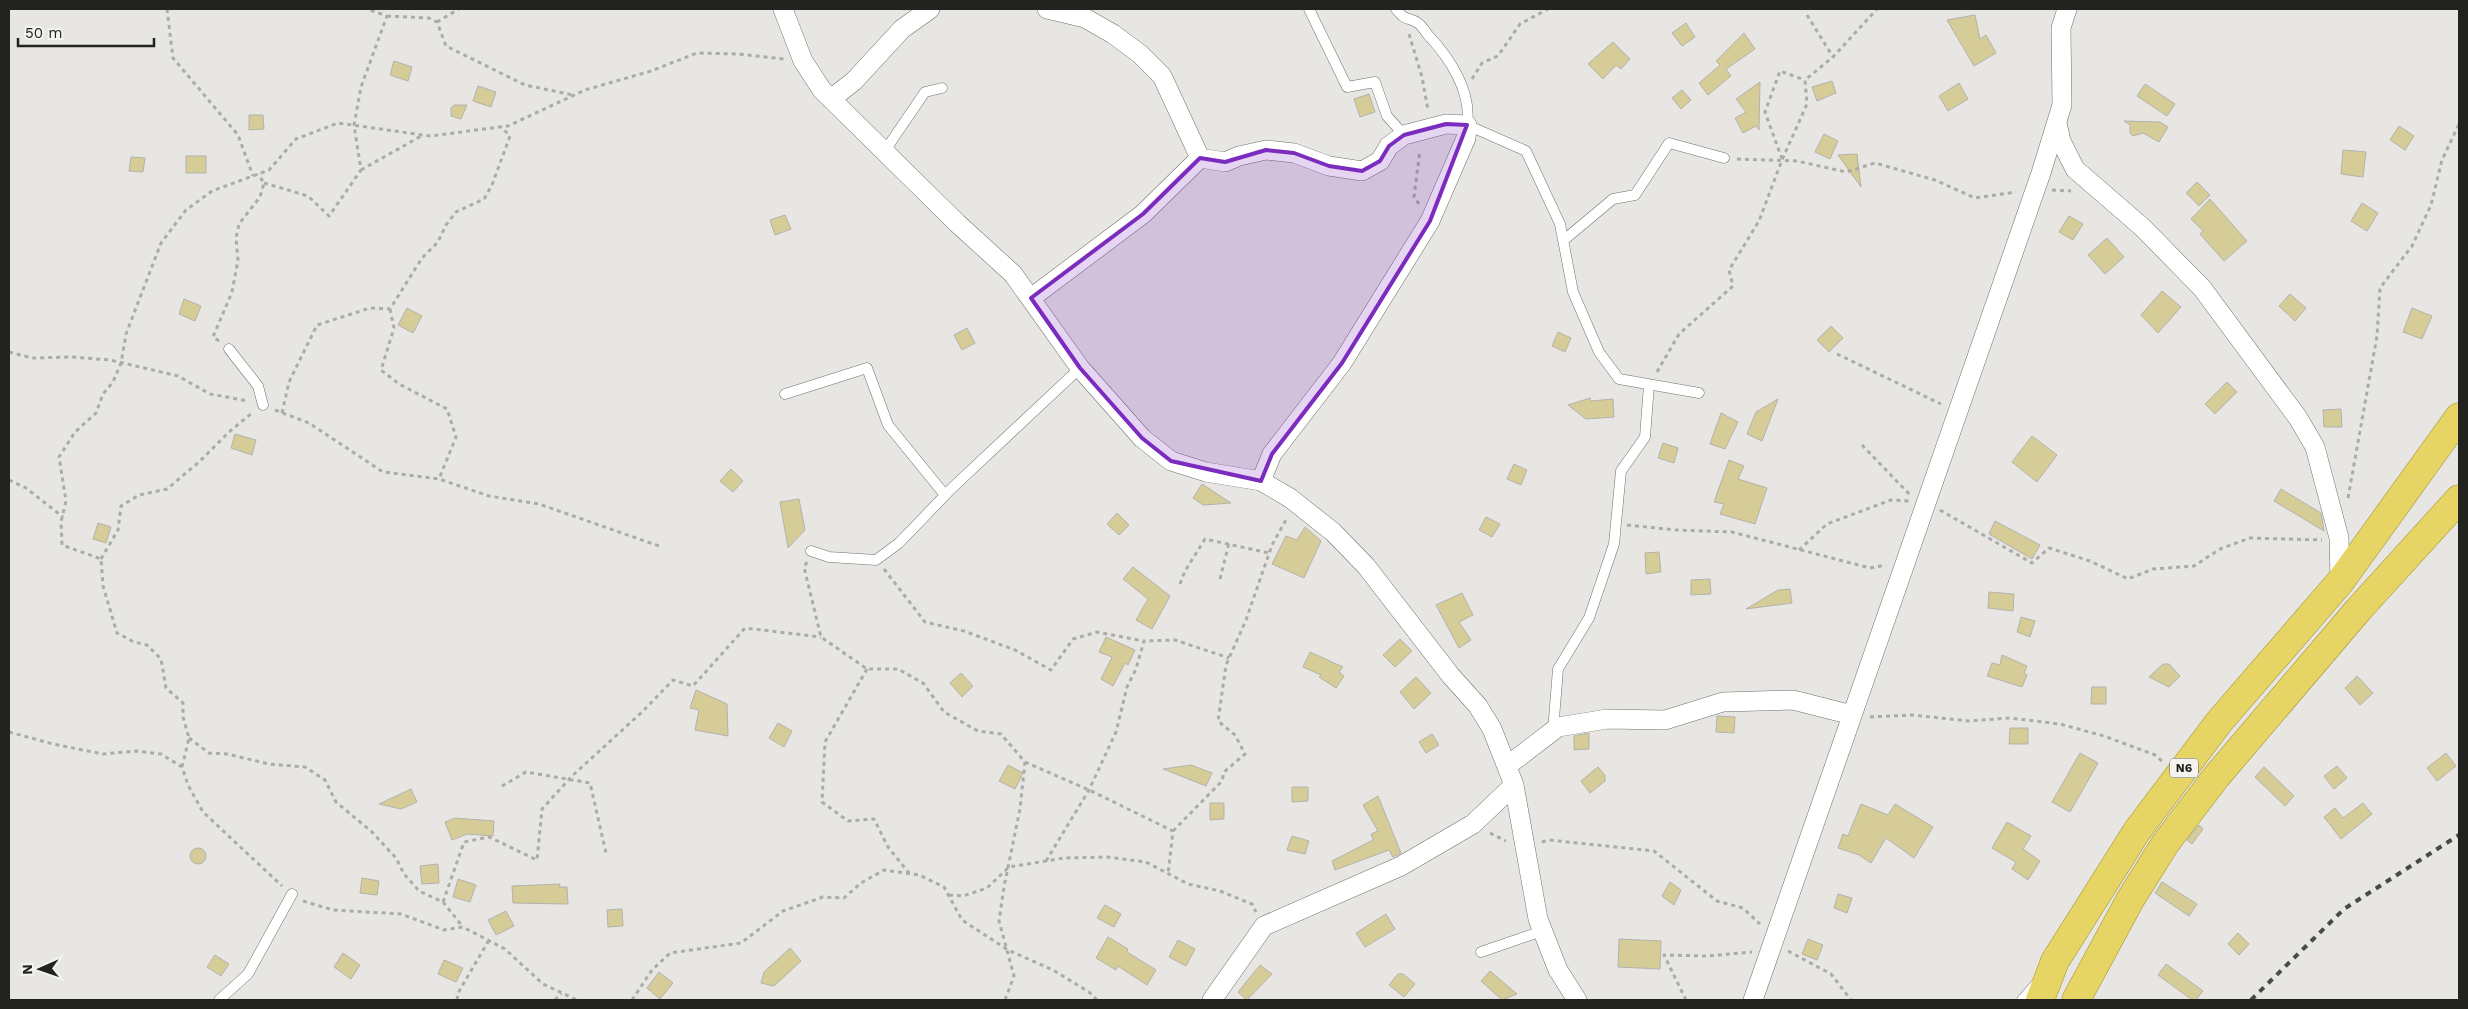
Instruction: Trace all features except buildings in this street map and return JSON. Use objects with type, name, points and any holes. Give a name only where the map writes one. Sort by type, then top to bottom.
[{"type":"highway","points":[[2359,556],[2459,417]]},
{"type":"highway","name":"N6","points":[[2040,1000],[2055,962],[2137,830],[2219,722],[2340,582],[2359,556],[2459,445]]},
{"type":"highway","name":"N6","points":[[2076,1000],[2130,900],[2165,844],[2216,777],[2359,609],[2459,499]]},
{"type":"highway","points":[[2359,609],[2459,522]]},
{"type":"street","points":[[783,9],[803,61],[822,90],[884,152],[1013,274],[1080,368],[1142,438],[1171,461],[1206,472],[1261,481],[1296,502],[1333,532],[1366,566],[1451,676],[1478,706],[1492,729],[1514,785],[1525,851],[1542,931],[1558,970],[1577,1000]]},
{"type":"street","points":[[831,99],[854,81],[902,29],[930,9]]},
{"type":"street","points":[[1047,9],[1085,18],[1113,34],[1140,54],[1162,76],[1200,158]]},
{"type":"street","points":[[1753,1000],[2057,123],[2062,106],[2062,28],[2067,9]]},
{"type":"street","points":[[2057,123],[2061,141],[2075,169],[2102,191],[2173,257],[2202,288],[2298,418],[2315,447],[2339,538],[2340,582]]},
{"type":"street","points":[[1200,158],[1224,162],[1239,156],[1266,150],[1294,153],[1329,166],[1362,171],[1380,161],[1389,146],[1404,135],[1446,124],[1467,125],[1462,146],[1430,221],[1342,363],[1272,454],[1261,481]]},
{"type":"street","points":[[1031,298],[1143,214],[1200,158]]},
{"type":"street","points":[[1507,766],[1558,727],[1607,719],[1665,720],[1723,702],[1793,700],[1852,715]]},
{"type":"street","points":[[1212,1000],[1264,926],[1401,866],[1473,824],[1514,785]]},
{"type":"lane","points":[[1309,9],[1347,87],[1375,82],[1387,116],[1404,135]]},
{"type":"lane","points":[[1396,9],[1404,19],[1418,23],[1450,63],[1464,92],[1468,117],[1467,125],[1526,151],[1560,224],[1573,292],[1599,352],[1619,378],[1699,393]]},
{"type":"lane","points":[[884,152],[925,92],[942,88]]},
{"type":"lane","points":[[1564,240],[1613,199],[1635,195],[1669,143],[1724,158]]},
{"type":"lane","points":[[229,349],[258,386],[263,405]]},
{"type":"lane","points":[[785,394],[868,368],[888,425],[946,495]]},
{"type":"lane","points":[[811,550],[829,557],[876,560],[899,544],[946,495],[1080,368]]},
{"type":"lane","points":[[1553,731],[1558,669],[1589,618],[1614,544],[1621,471],[1645,437],[1649,385]]},
{"type":"lane","points":[[219,1000],[248,974],[292,894]]},
{"type":"lane","points":[[1481,952],[1542,931]]},
{"type":"lane","points":[[2022,1000],[2055,962]]},
{"type":"path","points":[[167,9],[173,58],[238,135],[252,176]]},
{"type":"path","points":[[367,9],[387,16],[429,18],[437,22],[446,46],[525,85],[573,95]]},
{"type":"path","points":[[437,22],[459,9]]},
{"type":"path","points":[[1464,92],[1482,63],[1498,56],[1520,24],[1548,9]]},
{"type":"path","points":[[1806,80],[1833,57],[1876,9]]},
{"type":"path","points":[[1807,15],[1833,57]]},
{"type":"path","points":[[361,170],[354,125],[361,87],[387,16]]},
{"type":"path","points":[[101,559],[62,545],[63,517],[66,501],[59,457],[75,432],[96,413],[103,394],[113,382],[121,363],[126,334],[161,243],[186,210],[212,191],[269,170],[296,139],[338,123],[424,135],[501,127],[508,126],[573,95],[651,71],[697,53],[738,54],[803,61]]},
{"type":"path","points":[[1782,160],[1765,112],[1780,71],[1806,80]]},
{"type":"path","points":[[1649,385],[1679,334],[1733,286],[1729,270],[1759,221],[1782,160],[1807,104],[1806,80]]},
{"type":"path","points":[[2346,503],[2377,336],[2380,288],[2412,246],[2431,205],[2442,160],[2459,124]]},
{"type":"path","points":[[439,479],[456,437],[447,409],[399,384],[381,370],[394,328],[390,309],[422,258],[438,242],[446,225],[456,212],[484,199],[492,185],[510,136],[501,127]]},
{"type":"path","points":[[258,174],[264,183],[308,196],[329,216],[361,170],[424,135]]},
{"type":"path","points":[[1724,158],[1797,161],[1846,172],[1875,163],[1935,180],[1975,198],[2035,190],[2102,191]]},
{"type":"path","points":[[229,349],[213,337],[232,292],[238,260],[236,238],[239,224],[260,197],[264,183]]},
{"type":"path","points":[[282,413],[289,382],[317,325],[370,308],[390,309]]},
{"type":"path","points":[[9,352],[32,358],[72,357],[121,363],[178,376],[210,394],[250,401],[309,422],[383,472],[439,479],[489,496],[539,504],[659,546]]},
{"type":"path","points":[[1837,354],[1958,412]]},
{"type":"path","points":[[263,405],[229,432],[199,462],[167,489],[139,495],[121,506],[118,530],[101,559],[102,586],[118,634],[134,642],[147,645],[161,659],[166,688],[183,702],[183,717],[189,738],[182,767],[188,785],[203,812],[296,899],[333,910],[401,914],[444,930],[463,927]]},
{"type":"path","points":[[1799,550],[1827,524],[1891,500],[1916,502],[1862,445]]},
{"type":"path","points":[[9,480],[26,488],[63,517]]},
{"type":"path","points":[[1168,874],[1172,831],[1222,781],[1224,772],[1245,754],[1235,734],[1218,721],[1226,665],[1246,620],[1269,554],[1296,502]]},
{"type":"path","points":[[1926,503],[2032,563],[2049,548],[2090,561],[2128,579],[2153,569],[2194,566],[2220,549],[2250,538],[2308,541],[2339,538]]},
{"type":"path","points":[[1616,523],[1676,530],[1732,532],[1870,568],[1906,561]]},
{"type":"path","points":[[1180,584],[1185,571],[1204,539],[1229,543],[1269,554]]},
{"type":"path","points":[[1220,579],[1229,543]]},
{"type":"path","points":[[811,550],[804,567],[821,637]]},
{"type":"path","points":[[876,560],[925,622],[964,631],[1015,650],[1051,670],[1073,639],[1097,632],[1144,641],[1175,640],[1229,658]]},
{"type":"path","points":[[442,902],[464,842],[489,837],[537,860],[542,810],[569,780],[642,712],[673,680],[693,686],[745,628],[821,637],[867,669],[898,669],[923,683],[944,712],[978,731],[1001,734],[1025,762],[1089,790],[1172,831]]},
{"type":"path","points":[[1046,861],[1089,790],[1116,732],[1127,687],[1136,669],[1144,641]]},
{"type":"path","points":[[867,669],[825,742],[822,802],[848,821],[874,819],[888,847],[909,873]]},
{"type":"path","points":[[1852,715],[1876,717],[1912,715],[1969,721],[2010,718],[2060,724],[2104,736],[2155,755],[2180,774]]},
{"type":"path","points":[[9,732],[53,744],[103,754],[136,751],[161,754],[182,767]]},
{"type":"path","points":[[189,738],[209,753],[250,758],[269,764],[305,767],[325,780],[336,802],[384,845],[396,858],[404,874],[419,891],[442,902],[463,927],[505,948],[542,984],[577,1000]]},
{"type":"path","points":[[1005,1000],[1014,976],[999,921],[1020,809],[1025,762]]},
{"type":"path","points":[[502,786],[526,772],[590,783],[606,853]]},
{"type":"path","points":[[1473,824],[1525,851],[1533,843],[1549,840],[1654,851],[1716,901],[1743,908],[1772,944],[1831,974],[1851,1000]]},
{"type":"path","points":[[949,895],[963,896],[987,888],[1009,867],[1064,858],[1107,857],[1146,862],[1188,884],[1220,891],[1252,904],[1264,926]]},
{"type":"path","points":[[632,1000],[652,970],[670,953],[741,943],[783,911],[823,897],[844,898],[861,883],[884,870],[919,875],[944,887],[962,920],[1008,950],[1053,970],[1090,992],[1097,1000]]},
{"type":"path","points":[[457,1000],[458,993],[489,940]]},
{"type":"path","points":[[1686,1000],[1664,955],[1707,956],[1772,944]]},
{"type":"path","points":[[555,1000],[561,993]]},
{"type":"highlighted area","points":[[1446,124],[1467,125],[1430,221],[1342,363],[1272,454],[1261,481],[1171,461],[1142,438],[1080,368],[1031,298],[1143,214],[1200,158],[1225,162],[1266,150],[1294,153],[1329,166],[1362,171],[1380,161],[1389,146],[1404,135]]},
{"type":"railway","points":[[2251,1000],[2344,909],[2459,835]]}]
